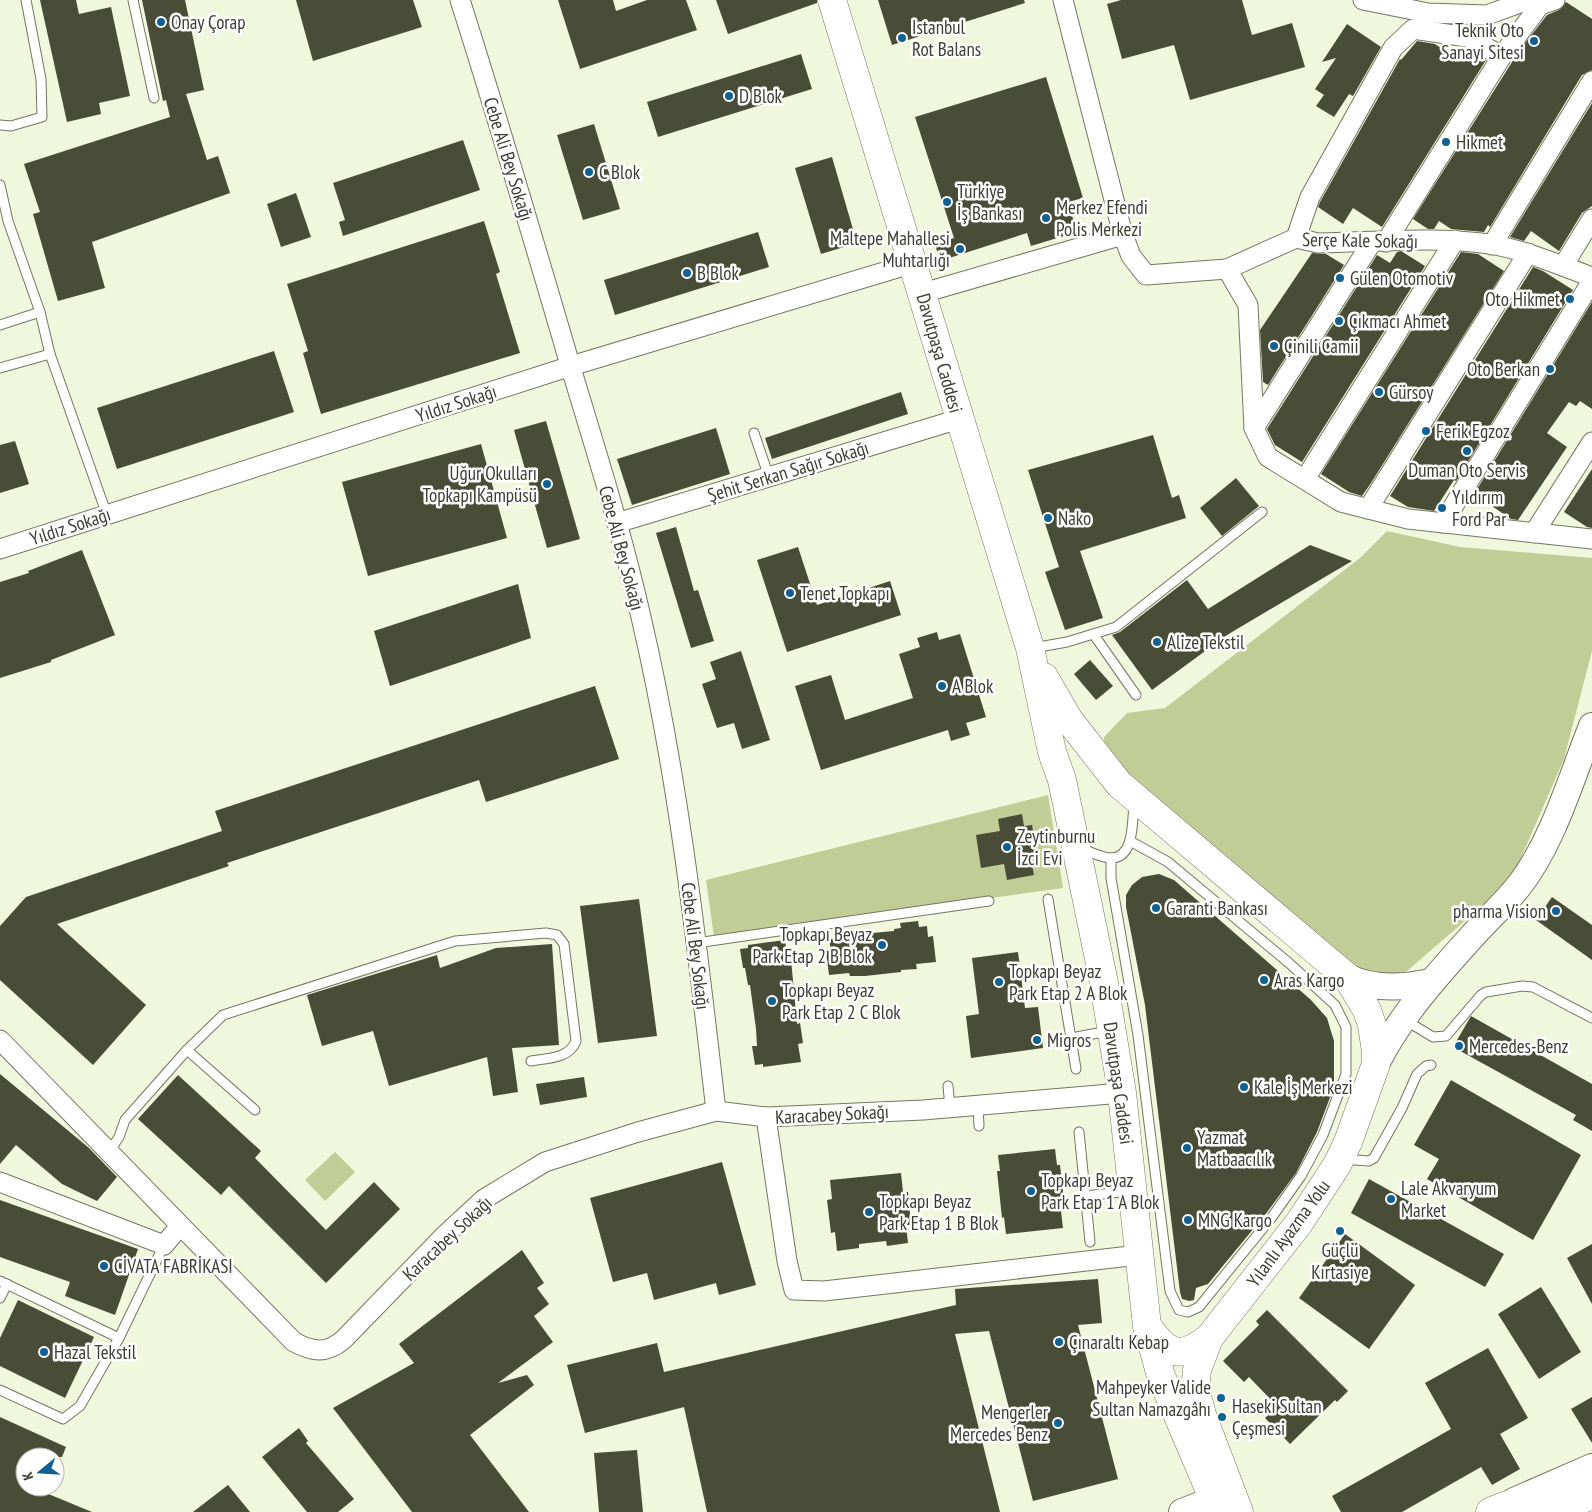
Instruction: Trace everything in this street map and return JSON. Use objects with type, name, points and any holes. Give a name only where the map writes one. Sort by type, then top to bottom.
[{"type":"main road","name":"Davutpaşa Caddesi","points":[[832,0],[914,262],[959,419],[1030,648],[1052,752],[1062,780],[1112,1030],[1122,1093],[1147,1326],[1161,1376],[1216,1504]]},
{"type":"main road","name":"Davutpaşa Caddesi","points":[[1030,648],[1058,703],[1127,791],[1347,977],[1370,1017],[1374,1036],[1376,1064]]},
{"type":"main road","points":[[1062,780],[1071,772],[1085,769],[1097,772],[1127,791]]},
{"type":"main road","name":"Yılanlı Ayazma Yolu","points":[[1209,1338],[1299,1223],[1340,1159],[1376,1064]]},
{"type":"main road","points":[[1147,1326],[1162,1346],[1170,1351],[1181,1352],[1190,1350],[1209,1338]]},
{"type":"main road","points":[[1209,1338],[1199,1364],[1195,1389],[1202,1415],[1240,1512]]},
{"type":"main road","points":[[1551,1512],[1592,1495]]},
{"type":"main road","points":[[1502,1507],[1525,1502],[1540,1512]]},
{"type":"street","name":"Cebe Ali Bey Sokağı","points":[[460,0],[571,366],[617,523],[641,617],[660,707],[696,943],[716,1111]]},
{"type":"street","name":"Serçe Kale Sokağı","points":[[1063,0],[1123,235],[1131,256],[1146,275],[1227,268],[1296,238],[1318,243],[1455,240],[1492,244],[1528,253],[1592,279]]},
{"type":"street","points":[[1363,0],[1427,6],[1487,15],[1508,4],[1541,1]]},
{"type":"street","points":[[1254,428],[1502,56],[1541,1]]},
{"type":"street","points":[[1296,238],[1310,197],[1393,48],[1414,29],[1467,37],[1502,56]]},
{"type":"street","points":[[1492,244],[1592,81]]},
{"type":"street","points":[[1563,266],[1592,219]]},
{"type":"street","points":[[923,293],[1123,235]]},
{"type":"street","points":[[1304,479],[1455,240]]},
{"type":"street","points":[[1368,508],[1528,253]]},
{"type":"street","name":"Yıldız Sokağı","points":[[0,549],[571,366],[914,262]]},
{"type":"street","points":[[1227,268],[1248,305],[1254,428],[1268,457],[1341,502],[1408,519],[1592,539]]},
{"type":"street","points":[[1443,523],[1592,279]]},
{"type":"street","name":"Şehit Serkan Sağır Sokağı","points":[[617,523],[959,419]]},
{"type":"street","points":[[1534,533],[1592,442]]},
{"type":"street","points":[[1376,1064],[1403,1019],[1431,982],[1518,887],[1535,861],[1546,839],[1592,726]]},
{"type":"street","points":[[1347,977],[1368,986],[1414,986],[1431,982]]},
{"type":"street","name":"Karacabey Sokağı","points":[[0,1040],[294,1342],[313,1351],[330,1349],[343,1340],[443,1237],[484,1199],[545,1162],[638,1132],[716,1111],[766,1117],[950,1107],[1122,1093]]},
{"type":"street","points":[[766,1117],[787,1262],[794,1290],[824,1291],[1139,1255]]},
{"type":"street","points":[[0,1182],[164,1245],[180,1226]]},
{"type":"street","points":[[1502,1507],[1592,1468]]},
{"type":"street","points":[[1182,1512],[1203,1504],[1216,1504]]},
{"type":"lane","points":[[0,125],[11,126],[42,117],[41,79],[26,0]]},
{"type":"lane","points":[[133,0],[154,98]]},
{"type":"lane","points":[[0,185],[4,222],[40,312],[50,354],[107,515]]},
{"type":"lane","points":[[0,325],[40,312]]},
{"type":"lane","points":[[0,368],[50,354]]},
{"type":"lane","points":[[754,433],[769,477]]},
{"type":"lane","points":[[1030,648],[1094,635],[1116,627],[1262,512]]},
{"type":"lane","points":[[1094,635],[1136,696]]},
{"type":"lane","points":[[1075,846],[1111,858],[1120,856],[1126,850],[1130,841],[1127,791]]},
{"type":"lane","points":[[1111,858],[1111,878],[1138,1035],[1170,1291],[1179,1310],[1188,1312],[1199,1307],[1272,1217],[1301,1176],[1323,1135],[1346,1074],[1346,1027],[1335,1005],[1282,956],[1168,862],[1130,841]]},
{"type":"lane","points":[[1048,899],[1076,1069]]},
{"type":"lane","points":[[696,943],[989,901]]},
{"type":"lane","points":[[109,1152],[119,1137],[125,1120],[187,1050],[223,1015],[332,979],[455,942],[546,932],[556,935],[564,944],[576,1041],[573,1050],[564,1055],[531,1061]]},
{"type":"lane","points":[[1403,1019],[1433,1037],[1446,1036],[1481,995],[1486,992],[1522,986],[1533,987],[1592,1018]]},
{"type":"lane","points":[[1071,1038],[1112,1030]]},
{"type":"lane","points":[[187,1050],[255,1110]]},
{"type":"lane","points":[[1340,1159],[1369,1161],[1374,1158],[1402,1108],[1417,1074],[1426,1066],[1431,1065]]},
{"type":"lane","points":[[948,1086],[950,1107]]},
{"type":"lane","points":[[978,1105],[979,1126]]},
{"type":"lane","points":[[1079,1132],[1090,1242]]},
{"type":"lane","points":[[1086,1196],[1132,1190]]},
{"type":"lane","points":[[0,1390],[63,1419],[80,1406],[119,1338],[164,1245]]},
{"type":"lane","points":[[0,1298],[3,1282],[119,1338]]},
{"type":"green space","points":[[1387,531],[1460,547],[1592,558],[1592,651],[1564,759],[1511,881],[1407,971],[1361,979],[1105,756],[1104,737],[1127,713],[1165,708],[1360,558]]},
{"type":"green space","points":[[1048,795],[1063,888],[714,937],[706,880]]},
{"type":"green space","points":[[335,1152],[355,1172],[325,1201],[305,1180]]},
{"type":"building","points":[[40,0],[76,0],[79,14],[111,7],[130,96],[99,103],[101,114],[67,122]]},
{"type":"building","points":[[142,0],[185,0],[204,90],[186,94],[207,160],[218,156],[230,193],[92,242],[105,288],[58,301],[33,214],[40,212],[24,164],[170,117],[166,100],[163,101]]},
{"type":"building","points":[[296,0],[413,0],[422,27],[313,61]]},
{"type":"building","points":[[558,0],[613,0],[616,11],[647,0],[686,0],[697,30],[580,69]]},
{"type":"building","points":[[716,0],[817,0],[817,3],[728,34]]},
{"type":"building","points":[[878,0],[1024,0],[1025,3],[892,45]]},
{"type":"building","points":[[1121,0],[1242,0],[1252,35],[1292,23],[1305,67],[1190,100],[1174,45],[1122,59],[1107,4]]},
{"type":"building","points":[[1566,2],[1592,19],[1592,70],[1582,75],[1490,227],[1488,225],[1484,232],[1451,229],[1439,221],[1434,229],[1428,229],[1413,219],[1519,51],[1547,15],[1559,10]]},
{"type":"building","points":[[1347,24],[1381,47],[1353,96],[1349,94],[1334,117],[1316,106],[1324,95],[1315,89],[1336,58],[1322,62]]},
{"type":"building","points":[[1417,41],[1435,44],[1456,58],[1463,48],[1486,60],[1382,227],[1353,208],[1343,224],[1318,207],[1320,202],[1400,59]]},
{"type":"building","name":"D Blok","points":[[801,54],[812,89],[658,137],[647,102]]},
{"type":"building","points":[[1046,77],[1083,198],[1068,202],[1077,232],[1031,246],[1027,233],[940,261],[935,244],[954,238],[915,117]]},
{"type":"building","points":[[1592,103],[1592,206],[1582,213],[1559,251],[1531,231],[1524,241],[1510,237]]},
{"type":"building","name":"C Blok","points":[[594,124],[620,209],[583,220],[557,135]]},
{"type":"building","points":[[463,140],[480,190],[343,236],[339,222],[345,220],[333,183]]},
{"type":"building","points":[[832,157],[857,243],[821,254],[795,168]]},
{"type":"building","points":[[296,193],[311,237],[281,247],[267,204]]},
{"type":"building","points":[[484,221],[500,272],[496,274],[520,353],[321,414],[303,353],[308,351],[287,284]]},
{"type":"building","name":"B Blok","points":[[758,232],[769,267],[615,315],[604,280]]},
{"type":"building","points":[[1401,251],[1425,266],[1302,462],[1275,445],[1267,429],[1377,255],[1390,263],[1397,252]]},
{"type":"building","points":[[1461,252],[1478,254],[1504,271],[1362,496],[1349,492],[1321,474]]},
{"type":"building","points":[[1312,253],[1326,254],[1344,265],[1268,385],[1263,382],[1260,330]]},
{"type":"building","points":[[1533,267],[1543,271],[1573,290],[1456,481],[1454,480],[1434,511],[1408,507],[1390,496]]},
{"type":"building","points":[[1592,302],[1592,409],[1580,401],[1576,406],[1569,402],[1547,433],[1567,447],[1518,520],[1511,519],[1474,494]]},
{"type":"building","points":[[274,351],[294,412],[117,469],[97,408]]},
{"type":"building","points":[[901,392],[908,414],[772,459],[765,438]]},
{"type":"building","name":"Uğur Okulları Topkapı Kampüsü","points":[[546,421],[580,539],[547,548],[514,430]]},
{"type":"building","points":[[716,428],[730,474],[632,505],[617,459]]},
{"type":"building","points":[[1153,435],[1172,498],[1179,495],[1186,518],[1080,551],[1103,618],[1065,630],[1045,572],[1059,567],[1028,470]]},
{"type":"building","points":[[15,441],[29,484],[0,493],[0,445]]},
{"type":"building","points":[[481,444],[507,538],[368,576],[342,482]]},
{"type":"building","points":[[1592,469],[1592,528],[1587,527],[1564,512]]},
{"type":"building","points":[[1236,478],[1259,506],[1222,536],[1200,508]]},
{"type":"building","points":[[676,527],[694,591],[698,590],[714,641],[691,648],[656,533]]},
{"type":"building","points":[[1310,545],[1352,561],[1227,635],[1152,690],[1112,635],[1120,632],[1187,580],[1208,609]]},
{"type":"building","name":"Tenet Topkapı","points":[[798,547],[817,605],[890,581],[901,615],[787,652],[757,560]]},
{"type":"building","points":[[82,550],[115,635],[51,660],[51,662],[0,678],[0,582],[29,573],[28,571]]},
{"type":"building","points":[[518,584],[531,638],[390,686],[374,631]]},
{"type":"building","points":[[937,632],[939,640],[960,634],[986,717],[966,723],[970,735],[951,741],[948,730],[821,770],[795,686],[831,675],[845,720],[913,698],[899,654],[920,647],[917,638]]},
{"type":"building","points":[[741,651],[770,740],[742,749],[734,723],[717,728],[702,684],[716,679],[710,662]]},
{"type":"building","points":[[1090,660],[1113,686],[1096,700],[1074,674]]},
{"type":"building","points":[[595,686],[619,759],[486,802],[479,780],[227,863],[229,866],[57,924],[146,1005],[93,1065],[0,980],[0,926],[26,897],[222,831],[215,811]]},
{"type":"building","name":"Zeytinburnu İzci Evi","points":[[1022,814],[1024,826],[1032,825],[1038,859],[1031,860],[1034,875],[1007,880],[1004,864],[981,868],[976,835],[1000,831],[998,819]]},
{"type":"building","name":"Kale İş Merkezi","points":[[1159,874],[1174,880],[1311,1000],[1327,1018],[1334,1041],[1334,1087],[1317,1132],[1296,1173],[1268,1211],[1208,1284],[1196,1288],[1194,1300],[1189,1301],[1182,1299],[1180,1292],[1145,1005],[1126,907],[1126,895],[1132,885],[1142,877]]},
{"type":"building","points":[[1552,897],[1592,925],[1592,960],[1536,920]]},
{"type":"building","points":[[639,899],[657,1036],[598,1043],[580,906]]},
{"type":"building","name":"Topkapı Beyaz Park Etap 2 B Blok","points":[[918,921],[919,927],[927,926],[928,937],[933,936],[936,962],[916,964],[917,969],[901,970],[901,972],[865,976],[850,976],[849,973],[829,975],[826,951],[831,951],[829,939],[837,939],[836,932],[852,931],[853,934],[861,934],[894,931],[894,929],[901,928],[900,923]]},
{"type":"building","name":"Topkapı Beyaz Park Etap 2 C Blok","points":[[785,940],[788,960],[791,959],[797,1024],[800,1023],[803,1043],[798,1044],[801,1062],[763,1067],[763,1064],[755,1065],[752,1046],[757,1046],[756,1029],[750,985],[748,985],[745,968],[743,968],[740,949],[748,948],[748,945]]},
{"type":"building","points":[[552,944],[559,1045],[512,1048],[518,1092],[493,1096],[487,1057],[389,1086],[373,1031],[322,1046],[307,995],[437,955],[440,968],[496,948]]},
{"type":"building","name":"Topkapı Beyaz Park Etap 2 A Blok","points":[[1018,952],[1025,1008],[1038,1007],[1043,1048],[971,1058],[966,1016],[979,1014],[972,958]]},
{"type":"building","points":[[1471,1016],[1592,1084],[1592,1131],[1573,1120],[1576,1115],[1453,1047]]},
{"type":"building","points":[[0,1074],[89,1148],[117,1177],[97,1201],[62,1184],[16,1145],[0,1164]]},
{"type":"building","points":[[178,1075],[261,1151],[255,1158],[326,1230],[374,1182],[400,1209],[326,1283],[229,1186],[221,1195],[138,1119]]},
{"type":"building","points":[[584,1077],[587,1097],[540,1105],[536,1084]]},
{"type":"building","points":[[1451,1080],[1581,1155],[1533,1240],[1427,1179],[1439,1159],[1414,1145]]},
{"type":"building","name":"Topkapı Beyaz Park Etap 1 A Blok","points":[[1055,1149],[1057,1165],[1060,1165],[1065,1211],[1061,1211],[1063,1228],[1006,1234],[1004,1217],[1002,1218],[997,1171],[1000,1171],[998,1155]]},
{"type":"building","points":[[722,1162],[756,1285],[719,1295],[716,1283],[654,1300],[647,1273],[613,1282],[590,1198]]},
{"type":"building","name":"Topkapı Beyaz Park Etap 1 B Blok","points":[[901,1173],[903,1192],[908,1192],[911,1225],[906,1225],[908,1243],[887,1246],[886,1241],[859,1244],[859,1248],[837,1251],[835,1232],[831,1233],[827,1200],[832,1199],[830,1180]]},
{"type":"building","points":[[1369,1179],[1504,1254],[1485,1287],[1351,1213]]},
{"type":"building","points":[[0,1200],[138,1249],[115,1315],[65,1296],[70,1282],[0,1257]]},
{"type":"building","points":[[1345,1234],[1415,1285],[1369,1349],[1299,1298]]},
{"type":"building","points":[[1592,1244],[1592,1304],[1567,1258]]},
{"type":"building","points":[[522,1250],[544,1283],[537,1288],[549,1304],[534,1316],[553,1342],[498,1383],[527,1375],[534,1385],[470,1435],[529,1512],[412,1512],[333,1408],[414,1363],[399,1344]]},
{"type":"building","points":[[1098,1279],[1102,1323],[1078,1325],[1118,1479],[1033,1501],[989,1331],[955,1334],[1000,1512],[707,1512],[684,1407],[585,1433],[567,1365],[657,1343],[664,1372],[956,1305],[955,1289]]},
{"type":"building","points":[[1541,1287],[1581,1352],[1539,1379],[1498,1314]]},
{"type":"building","name":"Hazal Tekstil","points":[[18,1300],[94,1337],[65,1398],[0,1366],[0,1338]]},
{"type":"building","points":[[1267,1310],[1348,1391],[1337,1402],[1335,1400],[1290,1444],[1265,1418],[1277,1406],[1249,1377],[1244,1382],[1223,1361],[1259,1325],[1256,1321]]},
{"type":"building","points":[[1488,1348],[1528,1418],[1500,1434],[1520,1469],[1492,1485],[1481,1467],[1402,1512],[1341,1512],[1332,1496],[1451,1429],[1425,1383]]},
{"type":"building","points":[[1592,1397],[1592,1443],[1571,1409]]},
{"type":"building","points":[[0,1417],[66,1447],[65,1450],[65,1447],[15,1447],[15,1497],[56,1497],[92,1512],[0,1512]]},
{"type":"building","points":[[299,1428],[308,1441],[306,1443],[354,1499],[338,1512],[307,1512],[262,1457]]},
{"type":"building","points":[[637,1450],[643,1512],[599,1512],[594,1453]]},
{"type":"building","points":[[228,1485],[250,1512],[193,1512]]},
{"type":"place","name":"Onay Çorap","points":[[161,22]]},
{"type":"place","name":"Istanbul Rot Balans","points":[[902,38]]},
{"type":"place","name":"Teknik Oto Sanayi Sitesi","points":[[1534,41]]},
{"type":"place","name":"D Blok","points":[[729,96]]},
{"type":"place","name":"Hikmet","points":[[1446,142]]},
{"type":"place","name":"C Blok","points":[[589,172]]},
{"type":"place","name":"Türkiye İş Bankası","points":[[947,202]]},
{"type":"place","name":"Merkez Efendi Polis Merkezi","points":[[1046,218]]},
{"type":"place","name":"Maltepe Mahallesi Muhtarlığı","points":[[960,249]]},
{"type":"place","name":"B Blok","points":[[687,273]]},
{"type":"place","name":"Gülen Otomotiv","points":[[1340,278]]},
{"type":"place","name":"Oto Hikmet","points":[[1570,299]]},
{"type":"place","name":"Çıkmacı Ahmet","points":[[1339,321]]},
{"type":"place","name":"Çinili Camii","points":[[1274,346]]},
{"type":"place","name":"Oto Berkan","points":[[1550,369]]},
{"type":"place","name":"Gürsoy","points":[[1379,392]]},
{"type":"place","name":"Ferik Egzoz","points":[[1426,431]]},
{"type":"place","name":"Duman Oto Servis","points":[[1467,451]]},
{"type":"place","name":"Uğur Okulları Topkapı Kampüsü","points":[[547,484]]},
{"type":"place","name":"Yıldırım Ford Par","points":[[1442,508]]},
{"type":"place","name":"Nako","points":[[1048,518]]},
{"type":"place","name":"Tenet Topkapı","points":[[790,593]]},
{"type":"place","name":"Alize Tekstil","points":[[1157,642]]},
{"type":"place","name":"A Blok","points":[[942,686]]},
{"type":"place","name":"Zeytinburnu İzci Evi","points":[[1007,847]]},
{"type":"place","name":"Garanti Bankası","points":[[1156,908]]},
{"type":"place","name":"pharma Vision","points":[[1556,911]]},
{"type":"place","name":"Topkapı Beyaz Park Etap 2 B Blok","points":[[882,945]]},
{"type":"place","name":"Aras Kargo","points":[[1264,980]]},
{"type":"place","name":"Topkapı Beyaz Park Etap 2 A Blok","points":[[999,982]]},
{"type":"place","name":"Topkapı Beyaz Park Etap 2 C Blok","points":[[772,1001]]},
{"type":"place","name":"Migros","points":[[1037,1040]]},
{"type":"place","name":"Mercedes-Benz","points":[[1459,1046]]},
{"type":"place","name":"Kale İş Merkezi","points":[[1244,1087]]},
{"type":"place","name":"Yazmat Matbaacılık","points":[[1187,1148]]},
{"type":"place","name":"Topkapı Beyaz Park Etap 1 A Blok","points":[[1031,1191]]},
{"type":"place","name":"Lale Akvaryum Market","points":[[1391,1199]]},
{"type":"place","name":"Topkapı Beyaz Park Etap 1 B Blok","points":[[869,1212]]},
{"type":"place","name":"MNG Kargo","points":[[1188,1220]]},
{"type":"place","name":"Güçlü Kırtasiye","points":[[1340,1231]]},
{"type":"place","name":"CİVATA FABRİKASI","points":[[104,1266]]},
{"type":"place","name":"Çınaraltı Kebap","points":[[1059,1342]]},
{"type":"place","name":"Hazal Tekstil","points":[[44,1352]]},
{"type":"place","name":"Mahpeyker Valide Sultan Namazgâhı","points":[[1221,1398]]},
{"type":"place","name":"Haseki Sultan Çeşmesi","points":[[1222,1417]]},
{"type":"place","name":"Mengerler Mercedes Benz","points":[[1058,1423]]}]
